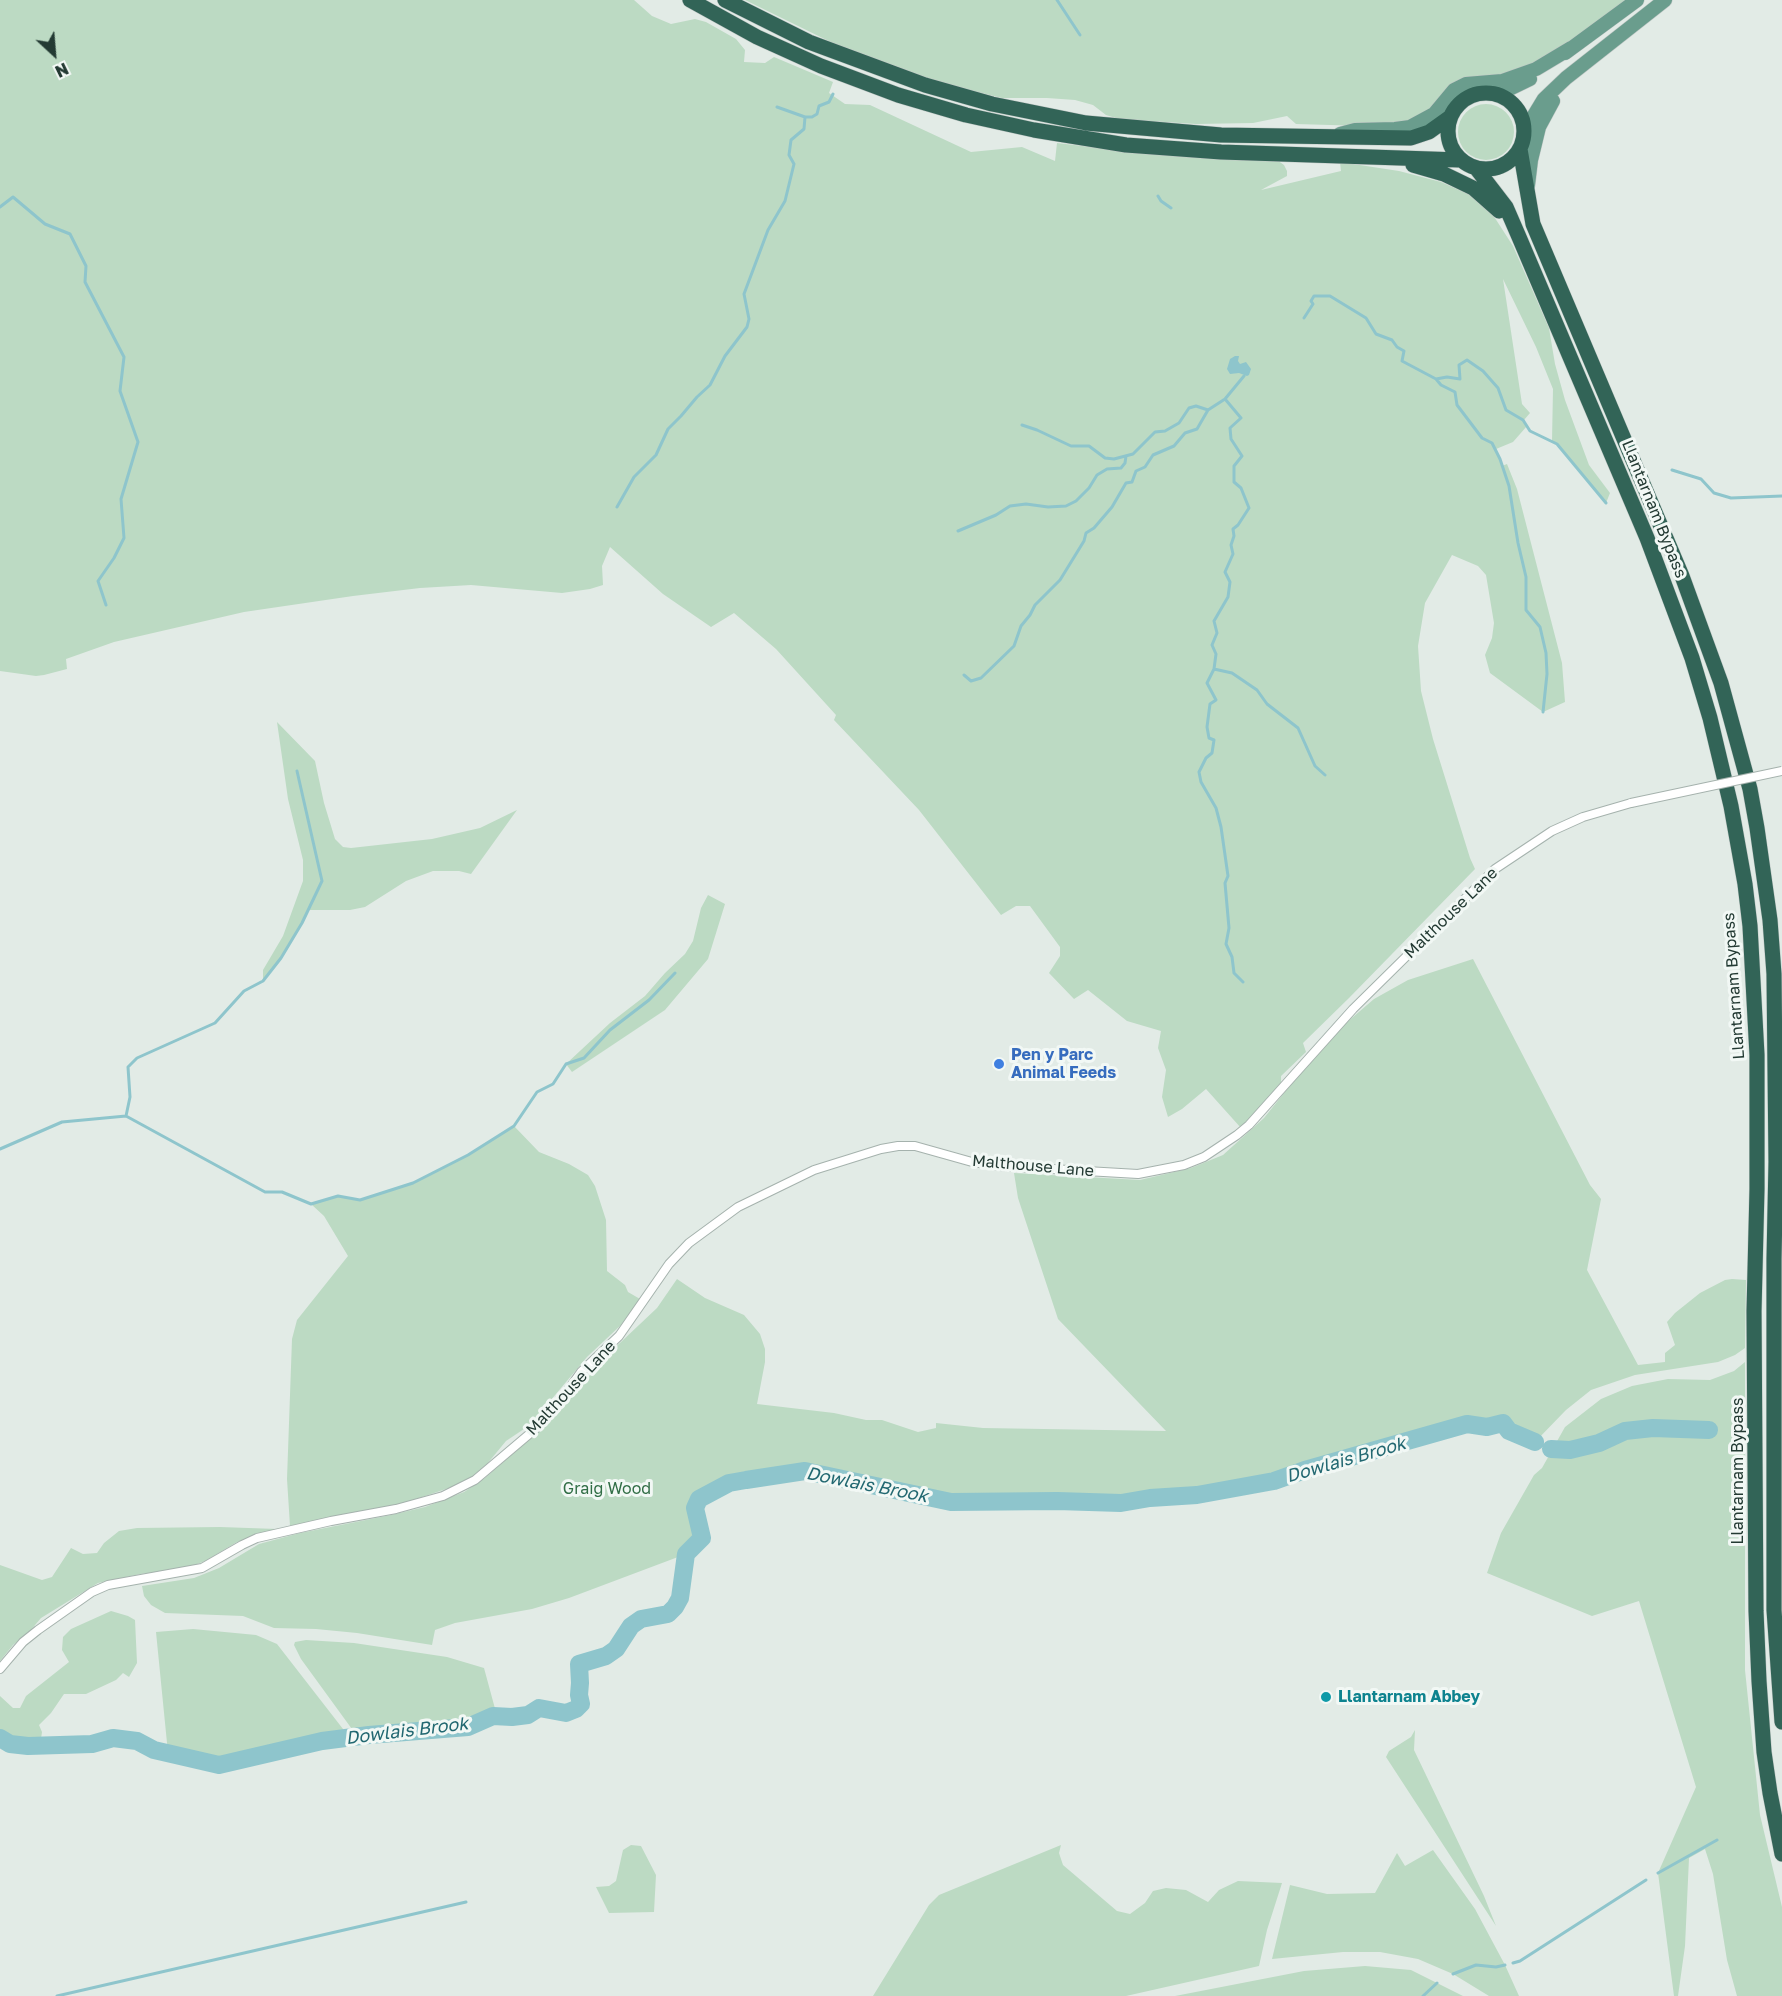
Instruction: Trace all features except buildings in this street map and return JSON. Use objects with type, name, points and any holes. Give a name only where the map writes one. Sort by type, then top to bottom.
[{"type":"highway","points":[[690,0],[821,66],[898,95],[966,115],[1034,130],[1126,145],[1221,152],[1460,160],[1476,168],[1489,170],[1512,159],[1520,149],[1524,132],[1517,109],[1497,95],[1486,93],[1475,95],[1456,107],[1450,117],[1448,140],[1460,160]]},
{"type":"highway","points":[[724,0],[799,37],[925,86],[1012,109],[1086,123],[1193,133],[1411,138],[1429,132],[1450,117]]},
{"type":"highway","name":"Llantarnam Bypass","points":[[1520,149],[1533,224],[1682,576],[1711,654],[1740,748],[1757,828],[1770,920],[1774,974],[1776,1162],[1774,1577],[1782,1722]]},
{"type":"highway","points":[[1388,157],[1444,174],[1473,188],[1495,207],[1520,237]]},
{"type":"highway","name":"Llantarnam Bypass","points":[[1476,168],[1506,207],[1520,237],[1674,605],[1721,760],[1745,884],[1754,975],[1757,1055],[1754,1311],[1758,1658],[1764,1752],[1782,1854]]},
{"type":"main road","points":[[1497,95],[1542,73],[1571,48],[1637,0]]},
{"type":"main road","points":[[1524,132],[1544,99],[1566,78],[1665,0]]},
{"type":"main road","points":[[1329,136],[1355,130],[1395,129],[1410,126],[1434,114],[1454,90],[1466,84],[1502,81],[1536,69],[1571,48]]},
{"type":"main road","points":[[1528,192],[1539,127],[1566,78]]},
{"type":"street","name":"Malthouse Lane","points":[[0,1668],[23,1642],[38,1630],[92,1592],[108,1585],[202,1568],[257,1538],[396,1509],[443,1496],[475,1480],[492,1468],[545,1419],[581,1372],[620,1336],[669,1264],[689,1243],[738,1207],[814,1170],[881,1149],[906,1146],[915,1146],[972,1162],[1000,1166],[1138,1174],[1184,1165],[1204,1156],[1249,1125],[1353,1009],[1495,869],[1552,831],[1583,817],[1632,803],[1782,771]]},
{"type":"green space","points":[[0,0],[634,0],[652,16],[671,24],[695,19],[706,22],[736,39],[745,50],[744,62],[765,63],[774,57],[833,82],[829,93],[845,104],[870,105],[971,152],[1022,147],[1055,161],[1057,143],[1151,154],[1277,160],[1284,165],[1287,176],[1261,190],[1341,171],[1340,162],[1399,171],[1441,182],[1473,196],[1493,215],[1513,246],[1549,328],[1555,364],[1565,400],[1589,465],[1610,493],[1606,503],[1557,444],[1552,441],[1553,389],[1536,347],[1503,279],[1522,404],[1530,413],[1524,420],[1527,426],[1513,442],[1496,449],[1502,466],[1507,464],[1517,489],[1562,663],[1565,702],[1543,712],[1490,673],[1485,655],[1492,638],[1494,623],[1486,575],[1478,566],[1452,555],[1425,603],[1418,646],[1421,691],[1433,739],[1475,869],[1303,1043],[1306,1052],[1281,1076],[1281,1084],[1241,1128],[1206,1089],[1182,1109],[1168,1117],[1162,1097],[1166,1070],[1158,1048],[1161,1031],[1127,1021],[1088,990],[1074,999],[1049,973],[1060,956],[1060,947],[1030,906],[1016,906],[1001,915],[919,810],[834,720],[836,715],[776,649],[734,613],[711,627],[663,594],[610,547],[602,566],[603,585],[590,589],[562,593],[471,585],[353,596],[244,612],[114,642],[66,659],[67,669],[44,675],[0,671]]},
{"type":"green space","points":[[745,0],[1627,0],[1566,47],[1541,59],[1506,75],[1494,77],[1409,121],[1364,126],[1296,124],[1287,116],[1253,123],[1196,124],[1119,119],[1106,115],[1093,105],[1075,100],[1002,98],[900,70],[847,50]]},
{"type":"green space","points":[[1480,104],[1492,104],[1502,108],[1510,116],[1514,132],[1510,148],[1502,156],[1492,160],[1480,160],[1470,156],[1462,148],[1458,138],[1458,126],[1462,116],[1470,108]]},
{"type":"green space","points":[[277,722],[315,761],[335,839],[343,847],[432,839],[480,828],[517,810],[471,874],[459,871],[433,871],[406,881],[365,907],[350,910],[309,910],[281,958],[263,981],[263,970],[283,936],[303,881],[303,860],[288,799]]},
{"type":"green space","points":[[708,895],[725,904],[708,959],[665,1010],[572,1072],[566,1064],[610,1023],[645,996],[685,954],[693,941],[701,908]]},
{"type":"green space","name":"Graig Wood","points":[[1473,959],[1590,1185],[1601,1199],[1587,1270],[1638,1365],[1665,1362],[1665,1353],[1675,1345],[1667,1322],[1700,1293],[1725,1280],[1732,1279],[1746,1280],[1745,1348],[1735,1355],[1718,1362],[1635,1375],[1591,1390],[1566,1410],[1535,1442],[1509,1431],[1503,1423],[1487,1427],[1467,1424],[1274,1481],[1197,1495],[1150,1498],[1121,1503],[951,1502],[805,1471],[729,1483],[699,1499],[695,1509],[702,1538],[686,1554],[569,1598],[532,1609],[455,1623],[435,1630],[432,1645],[357,1633],[274,1628],[243,1616],[165,1613],[151,1605],[144,1596],[142,1586],[194,1578],[219,1568],[259,1544],[300,1533],[425,1507],[464,1492],[485,1478],[556,1416],[604,1358],[657,1308],[677,1279],[705,1298],[744,1315],[760,1334],[765,1349],[765,1362],[757,1404],[834,1413],[866,1420],[882,1420],[918,1432],[936,1428],[936,1423],[983,1428],[1166,1431],[1058,1319],[1018,1198],[1014,1173],[1140,1180],[1191,1168],[1223,1155],[1264,1118],[1309,1062],[1346,1023],[1374,999],[1408,980]]},
{"type":"green space","points":[[514,1126],[539,1152],[569,1164],[588,1175],[595,1186],[606,1220],[607,1271],[625,1285],[628,1292],[640,1299],[621,1325],[587,1357],[530,1425],[506,1441],[487,1464],[470,1478],[452,1487],[404,1503],[290,1526],[287,1479],[292,1339],[297,1320],[348,1256],[324,1216],[311,1204],[338,1196],[360,1200],[413,1183],[468,1155]]},
{"type":"green space","points":[[1745,1362],[1745,1670],[1760,1815],[1782,1907],[1782,1996],[1737,1996],[1727,1960],[1713,1874],[1705,1849],[1689,1858],[1685,1946],[1678,1996],[1674,1996],[1658,1873],[1696,1787],[1639,1601],[1592,1616],[1487,1573],[1501,1533],[1565,1427],[1601,1399],[1632,1386],[1668,1379],[1710,1380],[1734,1371]]},
{"type":"green space","points":[[137,1528],[277,1529],[237,1542],[205,1561],[184,1569],[140,1574],[98,1583],[41,1618],[0,1661],[0,1565],[42,1580],[52,1577],[71,1548],[83,1554],[97,1553],[104,1543],[119,1531]]},
{"type":"green space","points":[[111,1611],[135,1620],[137,1663],[129,1677],[123,1673],[116,1680],[86,1694],[64,1694],[51,1713],[39,1725],[42,1732],[40,1746],[10,1744],[0,1738],[0,1696],[13,1708],[20,1708],[26,1696],[69,1662],[62,1650],[63,1637],[71,1629]]},
{"type":"green space","points":[[193,1629],[256,1635],[277,1644],[350,1738],[322,1741],[219,1765],[168,1753],[156,1632]]},
{"type":"green space","points":[[306,1640],[354,1643],[447,1657],[484,1668],[497,1716],[468,1727],[357,1736],[301,1659],[294,1645],[295,1642]]},
{"type":"green space","points":[[1415,1730],[1414,1750],[1496,1926],[1386,1757],[1389,1751],[1411,1737]]},
{"type":"green space","points":[[631,1845],[641,1846],[656,1875],[654,1912],[609,1913],[596,1887],[609,1886],[616,1881],[623,1850]]},
{"type":"green space","points":[[1061,1845],[1059,1853],[1063,1865],[1117,1911],[1130,1914],[1145,1903],[1153,1891],[1166,1888],[1186,1890],[1208,1902],[1219,1890],[1238,1881],[1282,1883],[1267,1930],[1259,1966],[1126,1996],[873,1996],[929,1905],[939,1895]]},
{"type":"green space","points":[[1433,1850],[1475,1909],[1519,1996],[1489,1996],[1453,1974],[1418,1959],[1380,1952],[1343,1952],[1272,1959],[1290,1885],[1327,1894],[1375,1893],[1397,1853],[1405,1866]]},
{"type":"green space","points":[[1365,1966],[1411,1970],[1463,1996],[1175,1996],[1304,1971]]},
{"type":"water","points":[[1239,356],[1240,364],[1246,362],[1251,369],[1249,375],[1230,374],[1227,369],[1230,359]]},
{"type":"waterway","points":[[1057,0],[1080,35]]},
{"type":"waterway","points":[[617,507],[634,477],[656,455],[668,429],[710,385],[725,356],[747,327],[749,319],[744,294],[768,230],[785,201],[794,164],[789,155],[791,140],[804,129],[805,117],[817,114],[819,106],[829,102],[833,94]]},
{"type":"waterway","points":[[777,107],[805,117]]},
{"type":"waterway","points":[[1158,196],[1171,208]]},
{"type":"waterway","points":[[0,207],[13,197],[45,224],[70,234],[86,266],[85,282],[124,357],[120,391],[138,442],[121,499],[124,538],[98,581],[106,605]]},
{"type":"waterway","points":[[1304,318],[1313,304],[1311,301],[1314,296],[1330,296],[1366,318],[1376,334],[1392,340],[1404,351],[1402,361],[1436,379],[1447,377],[1460,379],[1459,365],[1467,360],[1483,371],[1498,388],[1506,410],[1523,420],[1530,431],[1557,444],[1606,503]]},
{"type":"waterway","points":[[964,675],[971,681],[981,678],[1014,646],[1021,626],[1035,605],[1060,580],[1084,541],[1086,533],[1094,528],[1112,507],[1126,483],[1132,482],[1136,471],[1145,467],[1153,455],[1174,446],[1185,433],[1197,429],[1208,410],[1225,399],[1244,376]]},
{"type":"waterway","points":[[1436,379],[1441,385],[1455,392],[1457,405],[1482,438],[1492,443],[1509,486],[1526,577],[1526,610],[1540,627],[1546,653],[1547,674],[1543,712]]},
{"type":"waterway","points":[[1225,399],[1241,418],[1230,428],[1231,439],[1242,456],[1234,466],[1234,482],[1241,488],[1249,508],[1233,529],[1234,536],[1231,545],[1233,554],[1225,572],[1230,582],[1228,597],[1214,621],[1217,633],[1212,645],[1216,654],[1214,669],[1207,683],[1216,700],[1210,704],[1207,727],[1209,738],[1214,740],[1212,753],[1206,758],[1199,772],[1201,782],[1216,808],[1221,827],[1228,876],[1225,883],[1229,928],[1226,944],[1232,957],[1234,973],[1243,982]]},
{"type":"waterway","points":[[1022,425],[1071,446],[1089,446],[1105,458],[1114,459],[1133,454],[1155,432],[1165,431],[1179,423],[1189,408],[1196,406],[1208,410]]},
{"type":"waterway","points":[[958,531],[996,515],[1010,506],[1026,504],[1048,507],[1066,506],[1076,501],[1089,488],[1097,475],[1107,469],[1121,468],[1126,456]]},
{"type":"waterway","points":[[1672,470],[1701,479],[1714,493],[1731,498],[1782,496]]},
{"type":"waterway","points":[[1214,669],[1232,673],[1257,690],[1267,704],[1298,728],[1315,766],[1325,775]]},
{"type":"waterway","points":[[0,1149],[62,1122],[126,1116],[130,1097],[128,1067],[137,1058],[215,1023],[244,991],[263,981],[281,958],[302,923],[322,881],[297,771]]},
{"type":"waterway","points":[[126,1116],[265,1192],[282,1192],[311,1204],[338,1196],[360,1200],[413,1183],[468,1155],[514,1126],[537,1092],[553,1084],[566,1064],[584,1058],[610,1030],[649,1000],[675,973]]},
{"type":"waterway","name":"Dowlais Brook","points":[[0,1738],[10,1744],[28,1746],[92,1744],[113,1738],[137,1741],[154,1750],[219,1765],[322,1741],[468,1727],[493,1716],[528,1715],[539,1708],[566,1713],[581,1704],[579,1664],[606,1656],[616,1649],[631,1626],[641,1619],[668,1614],[675,1607],[680,1598],[686,1554],[702,1538],[695,1508],[699,1499],[729,1483],[805,1471],[951,1502],[1121,1503],[1150,1498],[1197,1495],[1274,1481],[1467,1424],[1487,1427],[1503,1423],[1509,1431],[1535,1442]]},
{"type":"waterway","name":"Dowlais Brook","points":[[1551,1449],[1570,1450],[1599,1443],[1625,1431],[1653,1428],[1709,1430]]},
{"type":"waterway","points":[[1658,1873],[1717,1840]]},
{"type":"waterway","points":[[1513,1963],[1520,1961],[1646,1880]]},
{"type":"waterway","points":[[57,1996],[466,1902]]},
{"type":"waterway","points":[[1453,1974],[1476,1965],[1496,1967],[1505,1965]]},
{"type":"waterway","points":[[1423,1996],[1437,1983]]},
{"type":"place","name":"Pen y Parc Animal Feeds","points":[[999,1064]]},
{"type":"place","name":"Llantarnam Abbey","points":[[1326,1697]]}]
